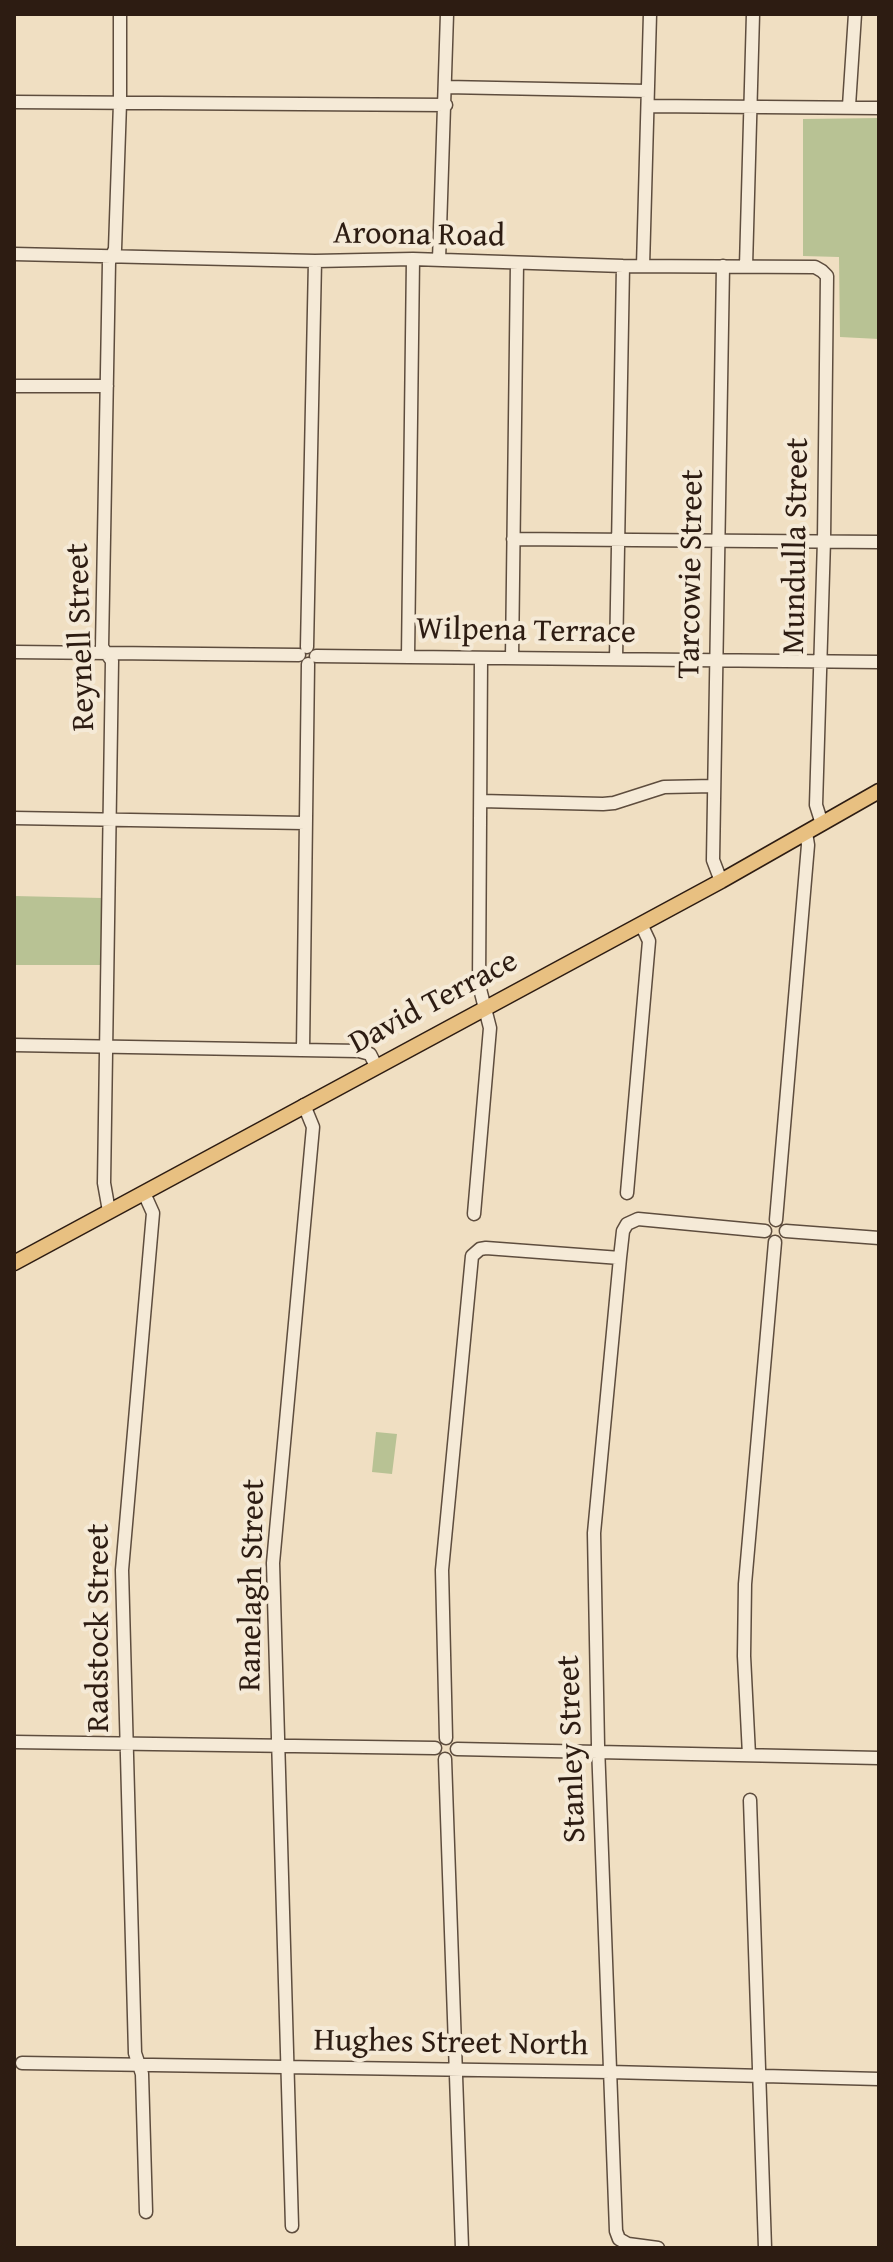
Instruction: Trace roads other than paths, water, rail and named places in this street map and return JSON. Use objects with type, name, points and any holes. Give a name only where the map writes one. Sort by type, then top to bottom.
[{"type":"main road","name":"David Terrace","points":[[14,1263],[721,881],[879,791]]},
{"type":"street","name":"Reynell Street","points":[[109,1211],[104,1183],[112,661],[102,647],[110,255],[115,249],[120,14]]},
{"type":"street","points":[[439,260],[447,14]]},
{"type":"street","points":[[643,266],[650,14]]},
{"type":"street","points":[[746,266],[753,14]]},
{"type":"street","points":[[849,106],[855,14]]},
{"type":"street","points":[[446,87],[647,91]]},
{"type":"street","points":[[14,102],[446,105]]},
{"type":"street","points":[[648,106],[879,108]]},
{"type":"street","name":"Aroona Road","points":[[14,254],[815,267],[822,271]]},
{"type":"street","points":[[408,657],[413,259]]},
{"type":"street","points":[[303,1050],[315,261]]},
{"type":"street","points":[[512,658],[517,263]]},
{"type":"street","points":[[616,659],[623,266]]},
{"type":"street","name":"Tarcowie Street","points":[[721,881],[713,860],[723,266]]},
{"type":"street","name":"Mundulla Street","points":[[822,271],[827,276],[824,540],[816,805],[822,824]]},
{"type":"street","points":[[14,386],[107,386]]},
{"type":"street","points":[[513,539],[719,538],[879,542]]},
{"type":"street","name":"Wilpena Terrace","points":[[14,652],[879,662]]},
{"type":"street","points":[[474,1214],[490,1028],[479,985],[481,658]]},
{"type":"street","points":[[481,801],[603,804],[664,787],[714,786]]},
{"type":"street","points":[[14,818],[305,823]]},
{"type":"street","points":[[776,1220],[808,845],[806,833]]},
{"type":"street","points":[[627,1193],[649,941],[641,924]]},
{"type":"street","points":[[14,1045],[365,1052],[370,1054],[376,1066]]},
{"type":"street","name":"Ranelagh Street","points":[[292,2226],[273,1563],[313,1127],[304,1105]]},
{"type":"street","name":"Radstock Street","points":[[144,1193],[153,1213],[122,1570],[135,2053],[142,2074],[146,2212]]},
{"type":"street","name":"Stanley Street","points":[[658,2248],[628,2244],[619,2239],[616,2231],[598,1751],[594,1533],[620,1258],[623,1231],[632,1221],[644,1219],[765,1231]]},
{"type":"street","points":[[776,1220],[784,1224],[786,1231],[784,1238],[775,1242],[765,1231],[769,1222],[776,1220]]},
{"type":"street","points":[[786,1231],[879,1238]]},
{"type":"street","points":[[749,1755],[744,1656],[745,1584],[775,1242]]},
{"type":"street","points":[[446,1738],[442,1570],[470,1262],[474,1253],[486,1248],[620,1258]]},
{"type":"street","points":[[435,1748],[439,1741],[446,1738],[454,1742],[457,1749]]},
{"type":"street","points":[[14,1742],[435,1748]]},
{"type":"street","points":[[435,1748],[445,1759],[453,1756],[457,1749]]},
{"type":"street","points":[[457,1749],[879,1758]]},
{"type":"street","points":[[445,1759],[462,2248]]},
{"type":"street","points":[[750,1800],[765,2248]]},
{"type":"street","name":"Hughes Street North","points":[[22,2063],[879,2079]]}]
